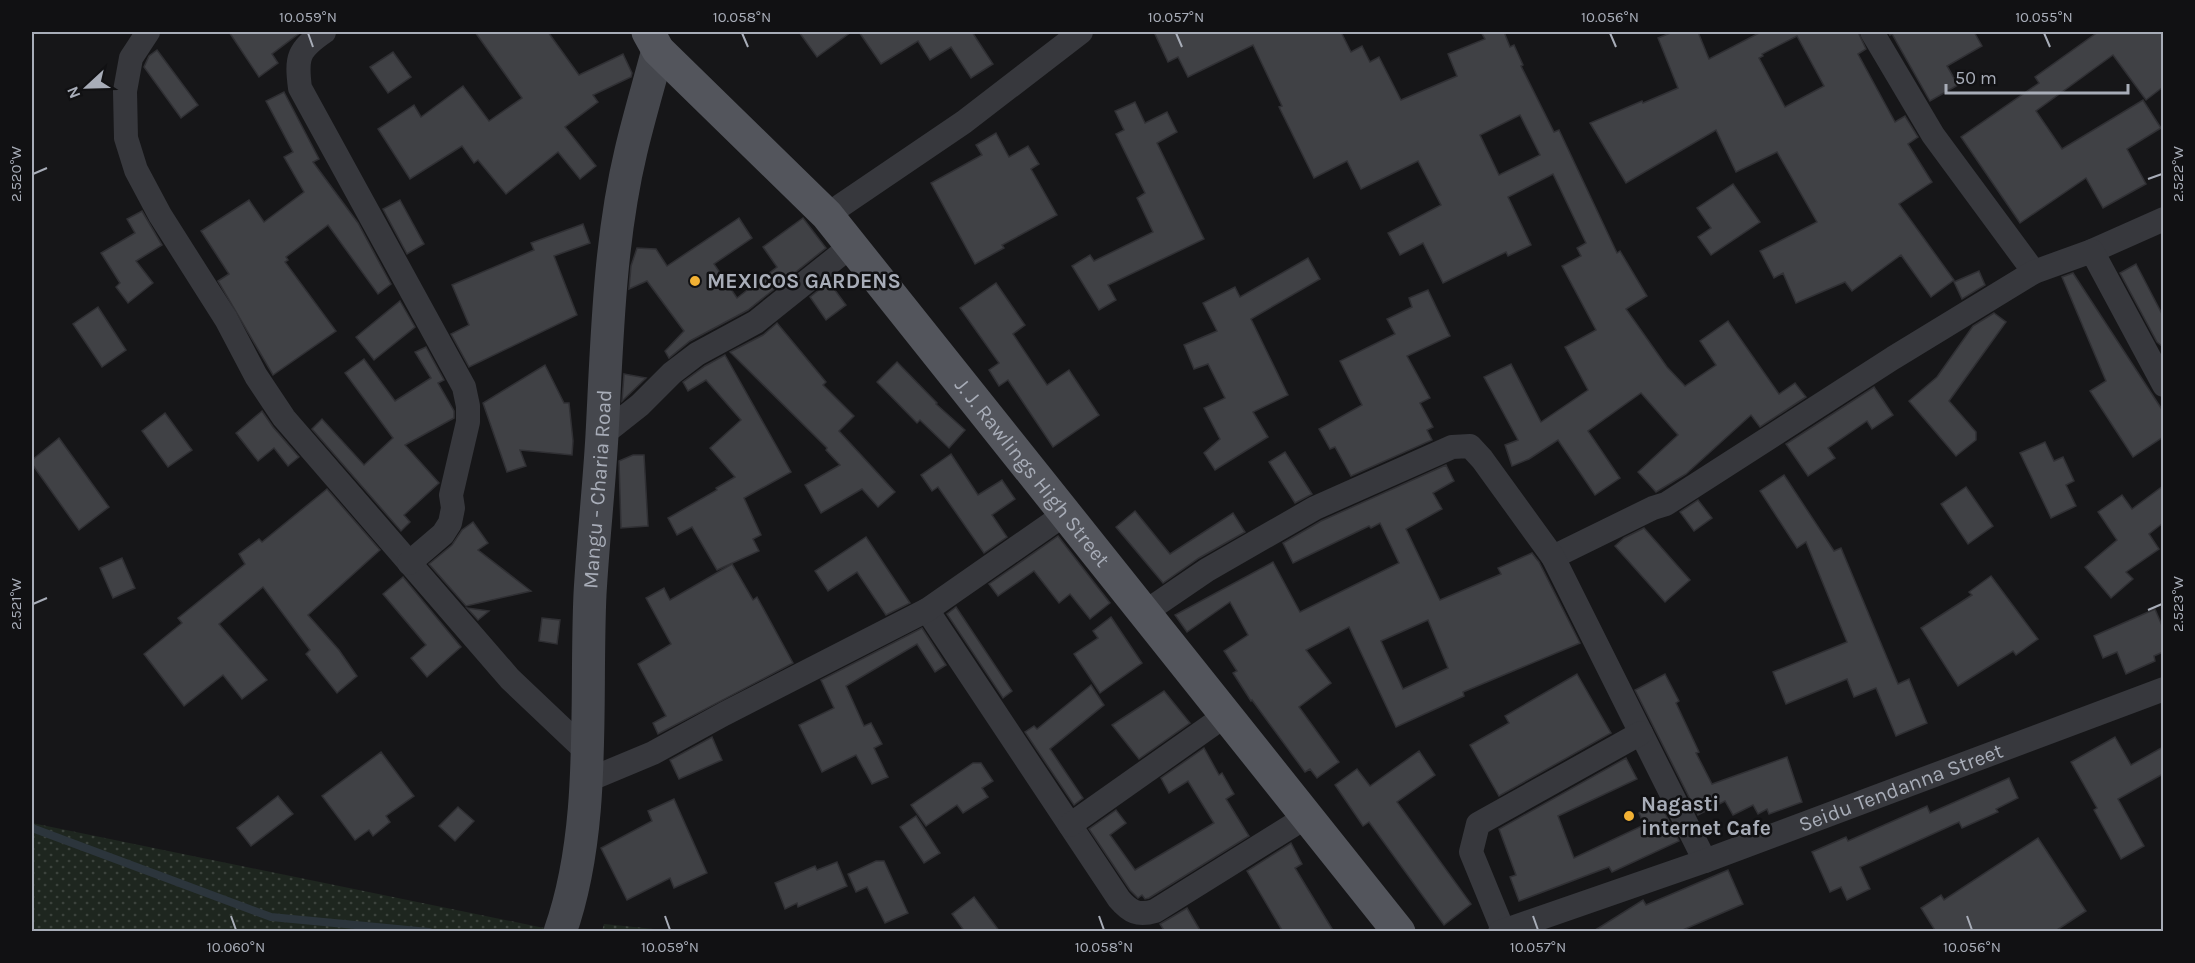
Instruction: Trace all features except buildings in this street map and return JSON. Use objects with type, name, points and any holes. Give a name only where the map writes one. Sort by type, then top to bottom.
[{"type":"main road","name":"J. J. Rawlings High Street","points":[[653,41],[827,215],[1399,932]]},
{"type":"street","points":[[148,32],[131,58],[124,91],[126,138],[136,170],[160,215],[226,319],[256,376],[284,418],[587,766],[653,753],[927,610],[1065,514]]},
{"type":"street","points":[[324,32],[310,42],[302,52],[297,64],[300,88],[464,387],[468,406],[468,422],[451,495],[453,508],[450,523],[443,534],[409,563]]},
{"type":"street","points":[[827,215],[964,122],[1081,32]]},
{"type":"street","points":[[1872,32],[1933,135],[2034,272]]},
{"type":"street","name":"Mangu - Charia Road","points":[[560,932],[580,850],[587,766],[590,594],[602,435],[604,366],[618,229],[653,41]]},
{"type":"street","points":[[1552,557],[1653,508],[1666,504],[1893,358],[2034,272],[2092,251],[2163,219]]},
{"type":"street","points":[[602,435],[640,405],[672,373],[697,354],[756,322],[851,246]]},
{"type":"street","points":[[2092,251],[2163,385]]},
{"type":"street","points":[[1144,613],[1207,570],[1315,508],[1452,447],[1470,446],[1482,459],[1552,557],[1705,861]]},
{"type":"street","points":[[927,610],[1128,910],[1142,915],[1155,911],[1306,817]]},
{"type":"street","name":"Seidu Tendanna Street","points":[[1502,931],[1705,861],[2163,690]]},
{"type":"street","points":[[1070,825],[1226,715]]},
{"type":"street","points":[[1502,931],[1472,852],[1478,824],[1641,733]]},
{"type":"shaded area","points":[[32,823],[549,929],[549,932],[32,931]]},
{"type":"shaded area","points":[[604,924],[674,931],[602,931]]},
{"type":"waterway","points":[[32,828],[271,917],[429,932]]},
{"type":"place","name":"MEXICOS GARDENS","points":[[695,281]]},
{"type":"place","name":"Nagasti internet Cafe","points":[[1629,816]]}]
